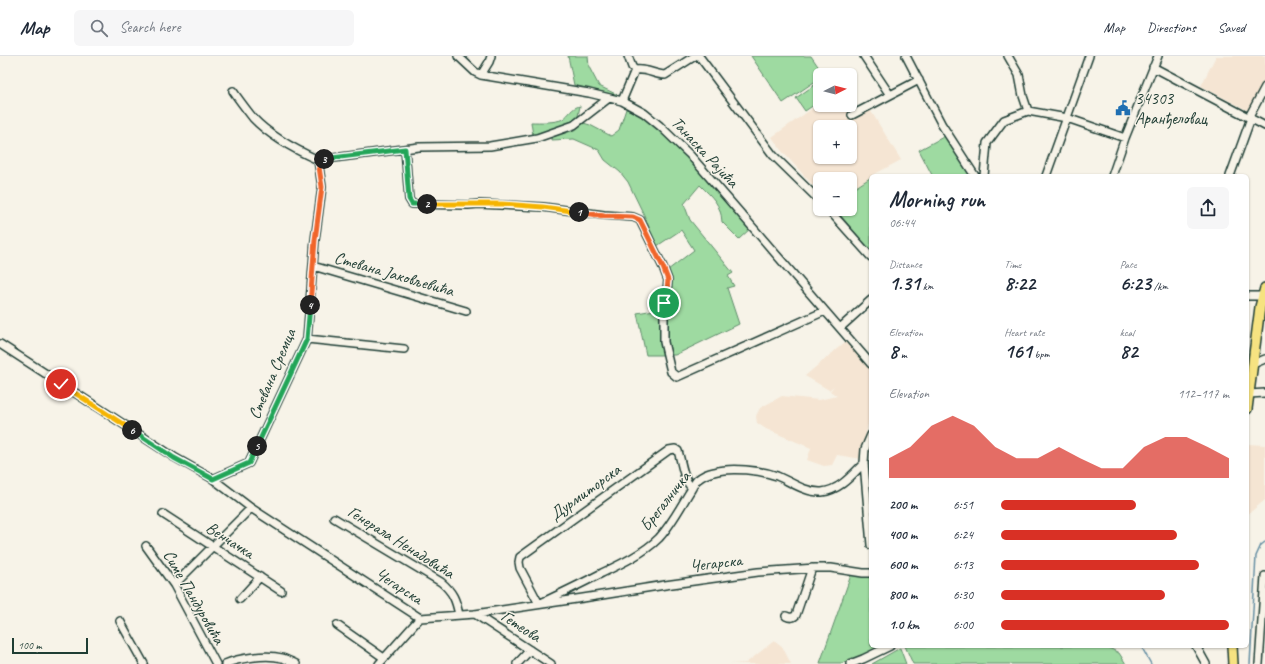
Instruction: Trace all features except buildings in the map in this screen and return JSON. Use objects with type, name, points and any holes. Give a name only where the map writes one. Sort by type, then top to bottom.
[{"type":"main road","points":[[1249,394],[1251,367],[1264,292]]},
{"type":"main road","points":[[1232,648],[1233,664]]},
{"type":"street","name":"Танаска Рајића","points":[[458,56],[475,72],[481,75],[590,93],[622,101],[644,113],[676,140],[690,155],[869,362]]},
{"type":"street","points":[[481,75],[491,56]]},
{"type":"street","points":[[628,56],[632,67],[635,70]]},
{"type":"street","points":[[622,101],[635,70],[641,68],[665,76],[699,56],[773,155],[813,193]]},
{"type":"street","points":[[864,56],[890,95]]},
{"type":"street","points":[[906,56],[942,125],[974,174]]},
{"type":"street","points":[[1008,56],[1019,75],[1023,96],[1028,111]]},
{"type":"street","points":[[1047,174],[1089,56]]},
{"type":"street","points":[[1113,174],[1124,138],[1158,56]]},
{"type":"street","points":[[1153,68],[1265,126]]},
{"type":"street","points":[[852,115],[919,80]]},
{"type":"street","points":[[1231,174],[1250,118],[1265,87]]},
{"type":"street","points":[[232,91],[254,119],[274,135],[304,154],[318,160],[405,149],[453,146],[490,146],[537,138],[574,125],[608,98]]},
{"type":"street","points":[[984,174],[987,143],[1004,120],[1028,111],[1067,118],[1124,138]]},
{"type":"street","points":[[405,149],[409,199],[412,204],[479,204],[543,207],[604,216],[633,217],[640,220],[668,280],[664,303],[664,342],[671,372],[677,377],[826,311]]},
{"type":"street","name":"Стевана Сремца","points":[[213,479],[249,463],[307,339],[315,240],[322,187],[318,160]]},
{"type":"street","points":[[834,216],[869,255]]},
{"type":"street","name":"Стевана Јаковљевића","points":[[313,266],[466,311]]},
{"type":"street","points":[[1249,296],[1264,292]]},
{"type":"street","points":[[840,328],[869,302]]},
{"type":"street","points":[[307,339],[404,349]]},
{"type":"street","name":"Чегарска","points":[[0,344],[174,458],[213,479],[251,508],[420,618],[475,614],[721,576],[812,568],[831,568],[863,573],[869,572]]},
{"type":"street","points":[[1251,367],[1265,360]]},
{"type":"street","points":[[1249,394],[1265,392]]},
{"type":"street","points":[[869,440],[865,449],[864,463],[869,522]]},
{"type":"street","name":"Дурмиторска","points":[[539,604],[520,568],[520,557],[669,450],[675,449],[678,452],[688,485],[692,488]]},
{"type":"street","name":"Брегалничка","points":[[539,604],[626,561],[658,539],[671,524],[696,481],[701,477],[713,472],[726,470],[759,471],[775,475],[804,489],[821,492],[836,487],[847,481],[864,463]]},
{"type":"street","points":[[174,585],[251,508]]},
{"type":"street","name":"Венчачка","points":[[162,514],[281,591]]},
{"type":"street","name":"Генерала Ненадовића","points":[[334,518],[441,582],[450,590],[456,603],[459,615]]},
{"type":"street","name":"Симе Пандуровића","points":[[146,546],[174,585],[216,664]]},
{"type":"street","points":[[786,616],[789,618],[794,617],[796,614],[812,568]]},
{"type":"street","points":[[1259,664],[1265,576]]},
{"type":"street","points":[[240,598],[260,577]]},
{"type":"street","name":"Гетеова","points":[[475,614],[551,664]]},
{"type":"street","points":[[337,625],[382,661],[420,618]]},
{"type":"street","points":[[120,621],[144,664]]},
{"type":"street","points":[[850,664],[886,648]]},
{"type":"street","points":[[1197,648],[1206,664]]},
{"type":"street","points":[[517,664],[530,650]]},
{"type":"street","points":[[225,664],[236,659],[261,657],[281,658],[296,664]]},
{"type":"shaded area","points":[[1216,56],[1265,56],[1265,81],[1249,111],[1201,86]]},
{"type":"shaded area","points":[[813,108],[813,112],[851,112],[854,117],[869,108],[901,160],[875,174],[869,174],[869,178],[857,186],[857,172],[813,172],[813,185],[781,150],[772,137]]},
{"type":"shaded area","points":[[845,342],[848,342],[869,368],[869,421],[862,459],[837,455],[832,465],[824,466],[807,460],[811,448],[766,429],[757,423],[756,416],[760,408],[782,396],[819,400],[837,396],[830,391],[834,386],[829,390],[805,376]]},
{"type":"shaded area","points":[[1249,444],[1265,445],[1265,500],[1249,513]]},
{"type":"shaded area","points":[[774,641],[783,648],[791,664],[730,664],[746,663]]},
{"type":"green space","points":[[568,56],[588,56],[589,67],[599,86],[622,97],[574,85]]},
{"type":"green space","points":[[751,56],[811,56],[819,68],[813,68],[813,83],[783,103]]},
{"type":"green space","points":[[813,86],[813,106],[805,111],[796,98]]},
{"type":"green space","points":[[580,106],[577,121],[590,125],[611,136],[619,130],[626,109],[651,121],[682,147],[751,228],[739,239],[722,222],[718,206],[712,197],[700,185],[684,204],[690,220],[733,273],[728,276],[734,286],[727,288],[739,324],[675,355],[646,355],[637,313],[671,307],[671,287],[668,270],[694,250],[681,230],[657,246],[628,182],[620,172],[605,160],[599,150],[574,139],[551,140],[552,130],[533,136],[531,122],[560,120],[575,108]]},
{"type":"green space","points":[[947,135],[969,174],[931,174],[919,150]]},
{"type":"green space","points":[[869,179],[869,249],[841,216],[857,216],[857,186]]},
{"type":"green space","points":[[851,575],[869,576],[869,648],[882,648],[862,658],[842,663],[820,663]]},
{"type":"green space","points":[[900,648],[906,664],[872,664]]},
{"type":"green space","points":[[906,648],[1109,648],[1119,653],[1126,664],[913,664]]},
{"type":"waterway","points":[[1250,664],[1256,556],[1261,545],[1265,542]]},
{"type":"waterway","points":[[1142,648],[1151,664]]},
{"type":"place","name":"34303 Аранђеловац","points":[[1123,108]]},
{"type":"route","points":[[61,384],[174,458],[213,479],[249,463],[307,339],[315,240],[322,187],[320,165],[318,160],[405,149],[409,199],[412,204],[502,204],[543,207],[604,216],[633,217],[640,220],[645,228],[668,280],[664,303]]}]
